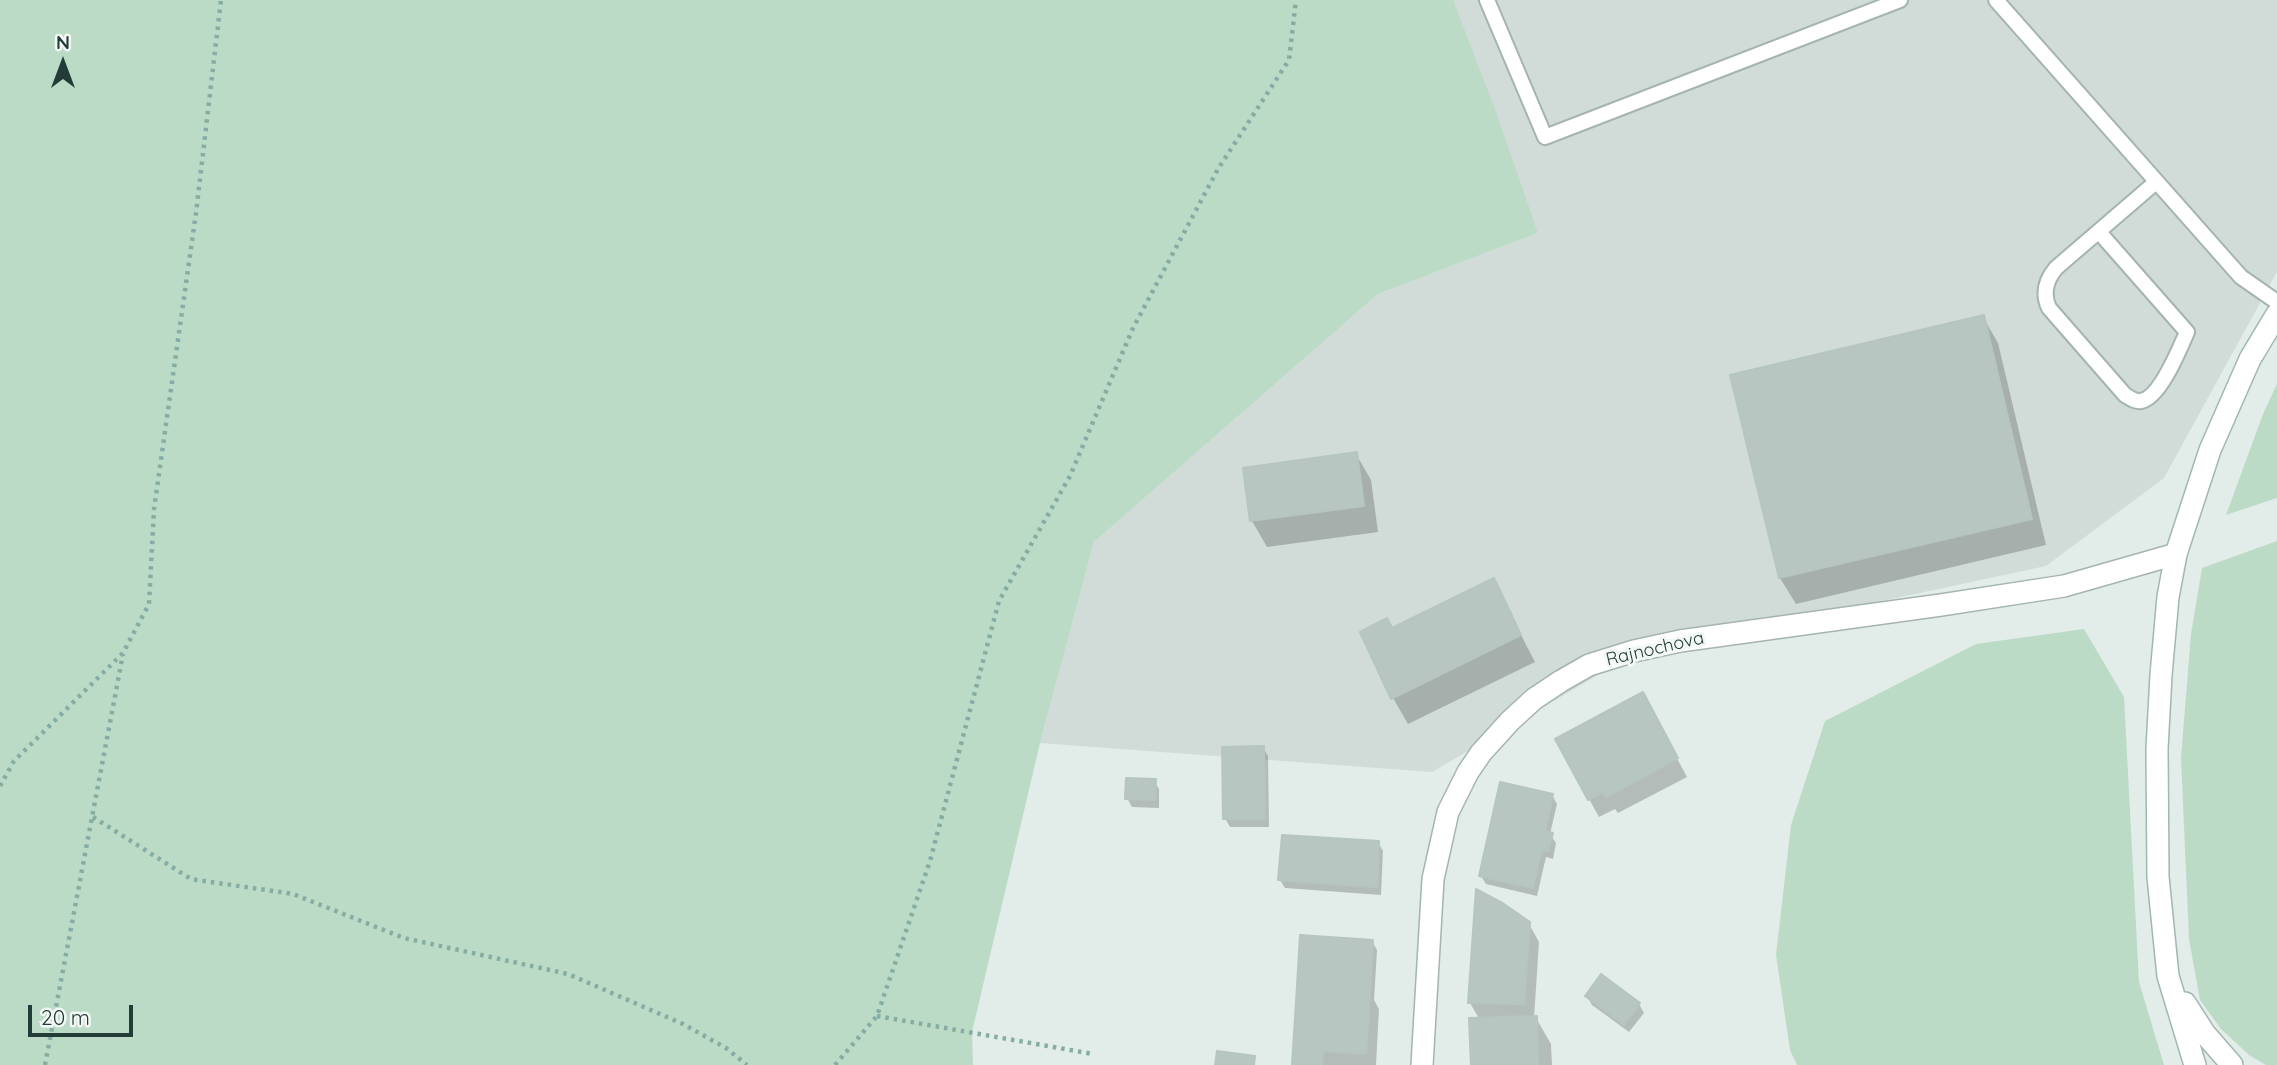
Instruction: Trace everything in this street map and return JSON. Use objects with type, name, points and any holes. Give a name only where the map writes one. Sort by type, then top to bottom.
[{"type":"street","points":[[2196,1065],[2168,976],[2158,877],[2156,781],[2168,597],[2176,554],[2210,450],[2250,359],[2277,314]]},
{"type":"street","name":"Rajnochova","points":[[1422,1065],[1433,879],[1448,812],[1481,753],[1526,707],[1561,681],[1589,665],[1680,641],[2064,586],[2176,554]]},
{"type":"street","points":[[2168,976],[2205,1034],[2232,1065]]},
{"type":"lane","points":[[1488,0],[1545,137],[1900,0]]},
{"type":"lane","points":[[1996,0],[2241,277],[2277,302]]},
{"type":"lane","points":[[2099,232],[2187,332],[2160,385],[2144,401],[2137,401],[2125,395],[2049,308],[2045,288],[2051,274],[2099,232],[2157,182]]},
{"type":"path","points":[[0,786],[14,761],[123,653],[149,604],[154,509],[196,213],[221,0]]},
{"type":"path","points":[[835,1065],[877,1016],[930,861],[999,601],[1070,476],[1133,328],[1205,193],[1289,61],[1296,0]]},
{"type":"path","points":[[45,1065],[123,653]]},
{"type":"path","points":[[93,817],[191,879],[293,894],[404,938],[568,974],[683,1024],[726,1048],[747,1065]]},
{"type":"path","points":[[877,1016],[1093,1054]]},
{"type":"shaded area","points":[[1452,0],[2277,0],[2277,272],[2164,478],[2046,566],[1634,654],[1432,772],[1040,743],[1094,542],[1378,294],[1538,233]]},
{"type":"green space","points":[[0,0],[1453,0],[1538,233],[1378,294],[1094,542],[1040,743],[972,1032],[973,1065],[0,1065]]},
{"type":"green space","points":[[2277,384],[2277,498],[2226,515],[2263,414]]},
{"type":"green space","points":[[2277,541],[2277,1065],[2266,1065],[2249,1055],[2221,1029],[2200,1000],[2189,939],[2181,758],[2191,634],[2202,568]]},
{"type":"green space","points":[[2084,629],[2124,697],[2139,982],[2164,1065],[1797,1065],[1790,1050],[1776,955],[1791,825],[1825,721],[1976,644]]},
{"type":"building","points":[[1984,315],[2032,519],[1779,578],[1730,375]]},
{"type":"building","points":[[1357,452],[1364,506],[1250,521],[1247,499],[1264,497],[1243,468]]},
{"type":"building","points":[[1243,468],[1264,497],[1247,499]]},
{"type":"building","points":[[1494,578],[1521,635],[1391,699],[1360,632],[1387,618],[1392,628]]},
{"type":"building","points":[[1643,692],[1678,758],[1606,797],[1603,792],[1588,800],[1555,739]]},
{"type":"building","points":[[1264,746],[1265,819],[1223,819],[1222,747]]},
{"type":"building","points":[[1126,778],[1156,779],[1155,800],[1125,799]]},
{"type":"building","points":[[1500,782],[1553,794],[1545,831],[1553,833],[1548,851],[1541,850],[1533,888],[1479,876]]},
{"type":"building","points":[[1282,835],[1379,841],[1377,887],[1278,880]]},
{"type":"building","points":[[1476,889],[1530,922],[1524,1004],[1468,1003]]},
{"type":"building","points":[[1300,935],[1373,940],[1370,990],[1297,986]]},
{"type":"building","points":[[1601,974],[1640,1003],[1624,1025],[1585,996]]},
{"type":"building","points":[[1297,986],[1370,990],[1366,1054],[1293,1049]]},
{"type":"building","points":[[1537,1016],[1538,1065],[1471,1065],[1469,1018]]},
{"type":"building","points":[[1293,1049],[1323,1051],[1322,1065],[1292,1065]]},
{"type":"building","points":[[1217,1051],[1255,1056],[1254,1065],[1215,1065]]}]
